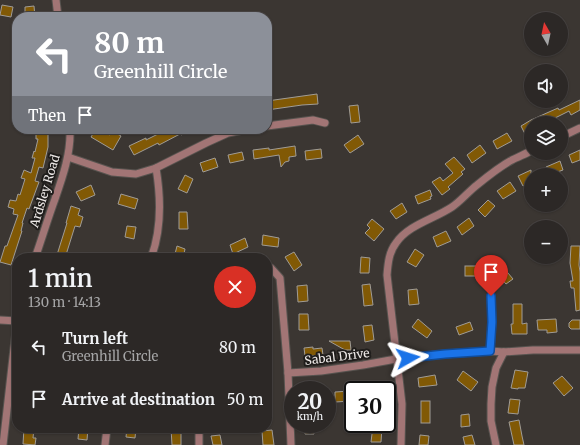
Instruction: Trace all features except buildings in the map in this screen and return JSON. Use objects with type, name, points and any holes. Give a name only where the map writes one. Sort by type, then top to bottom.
[{"type":"street","points":[[56,0],[57,12]]},
{"type":"street","points":[[272,125],[313,120],[325,122]]},
{"type":"street","points":[[568,134],[580,128]]},
{"type":"street","name":"Ardsley Road","points":[[37,253],[68,157],[70,134]]},
{"type":"street","points":[[68,157],[112,172],[136,174],[156,168],[226,134]]},
{"type":"street","points":[[401,445],[402,404],[387,275],[389,256],[395,243],[402,235],[410,229],[453,206],[476,185],[511,160],[524,154]]},
{"type":"street","points":[[153,253],[156,245],[160,214],[159,188],[156,168]]},
{"type":"street","points":[[272,269],[280,278],[288,373],[291,445]]},
{"type":"street","points":[[490,351],[492,322],[491,296]]},
{"type":"street","points":[[0,320],[12,321]]},
{"type":"street","name":"Sabal Drive","points":[[288,373],[328,370],[396,359],[445,354],[490,351],[580,350]]},
{"type":"street","points":[[496,445],[491,421],[492,387],[496,368],[504,352]]},
{"type":"street","points":[[3,445],[12,365]]},
{"type":"street","points":[[105,445],[106,433]]},
{"type":"street","points":[[199,445],[200,433]]},
{"type":"route","points":[[408,358],[490,351],[492,322],[491,296]]}]
